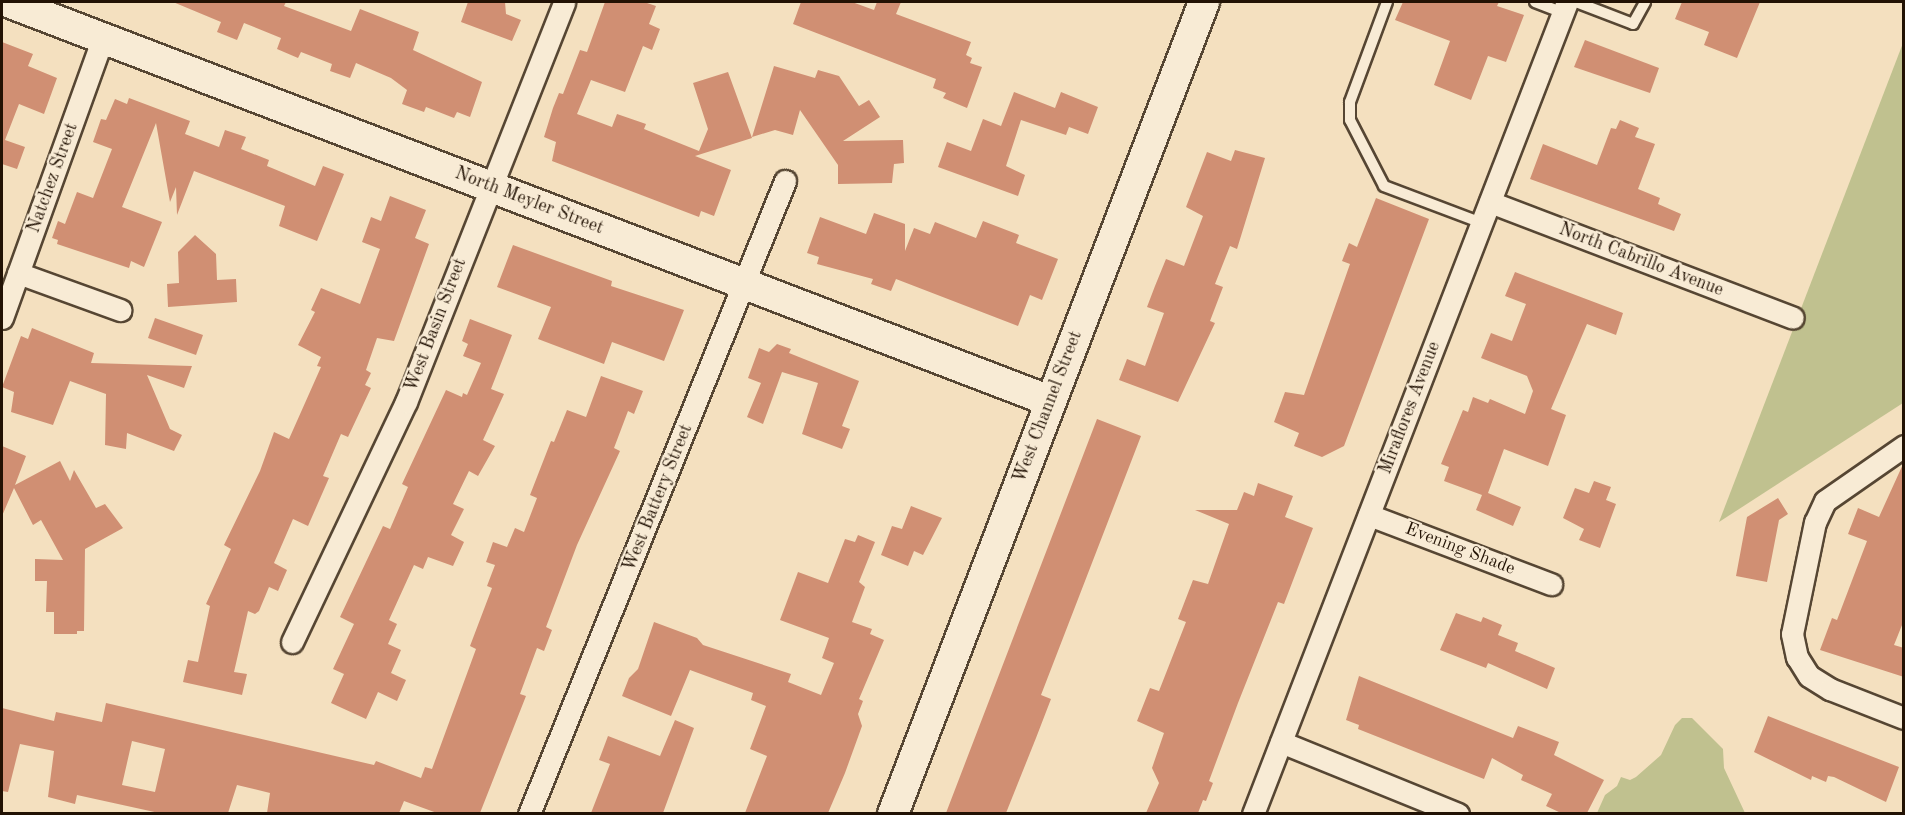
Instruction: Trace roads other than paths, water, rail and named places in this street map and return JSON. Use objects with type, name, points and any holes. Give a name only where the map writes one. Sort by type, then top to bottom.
[{"type":"street","name":"North Meyler Street","points":[[8,2],[1050,401]]},
{"type":"street","name":"West Basin Street","points":[[292,642],[406,402],[564,2]]},
{"type":"street","name":"West Channel Street","points":[[893,813],[1204,2]]},
{"type":"street","name":"Miraflores Avenue","points":[[1253,813],[1490,202],[1569,5]]},
{"type":"street","name":"Natchez Street","points":[[2,318],[104,38]]},
{"type":"street","name":"West Battery Street","points":[[529,813],[785,181]]},
{"type":"street","name":"North Cabrillo Avenue","points":[[1490,202],[1793,318]]},
{"type":"street","points":[[18,273],[120,310]]},
{"type":"street","points":[[1904,446],[1825,501],[1815,522],[1792,634],[1797,657],[1809,676],[1830,689],[1904,718]]},
{"type":"street","name":"Evening Shade","points":[[1369,515],[1551,584]]},
{"type":"street","points":[[1281,742],[1458,813]]},
{"type":"lane","points":[[1387,2],[1350,102],[1350,120],[1384,186],[1482,223]]},
{"type":"lane","points":[[1535,2],[1569,5],[1633,24],[1645,2]]}]
